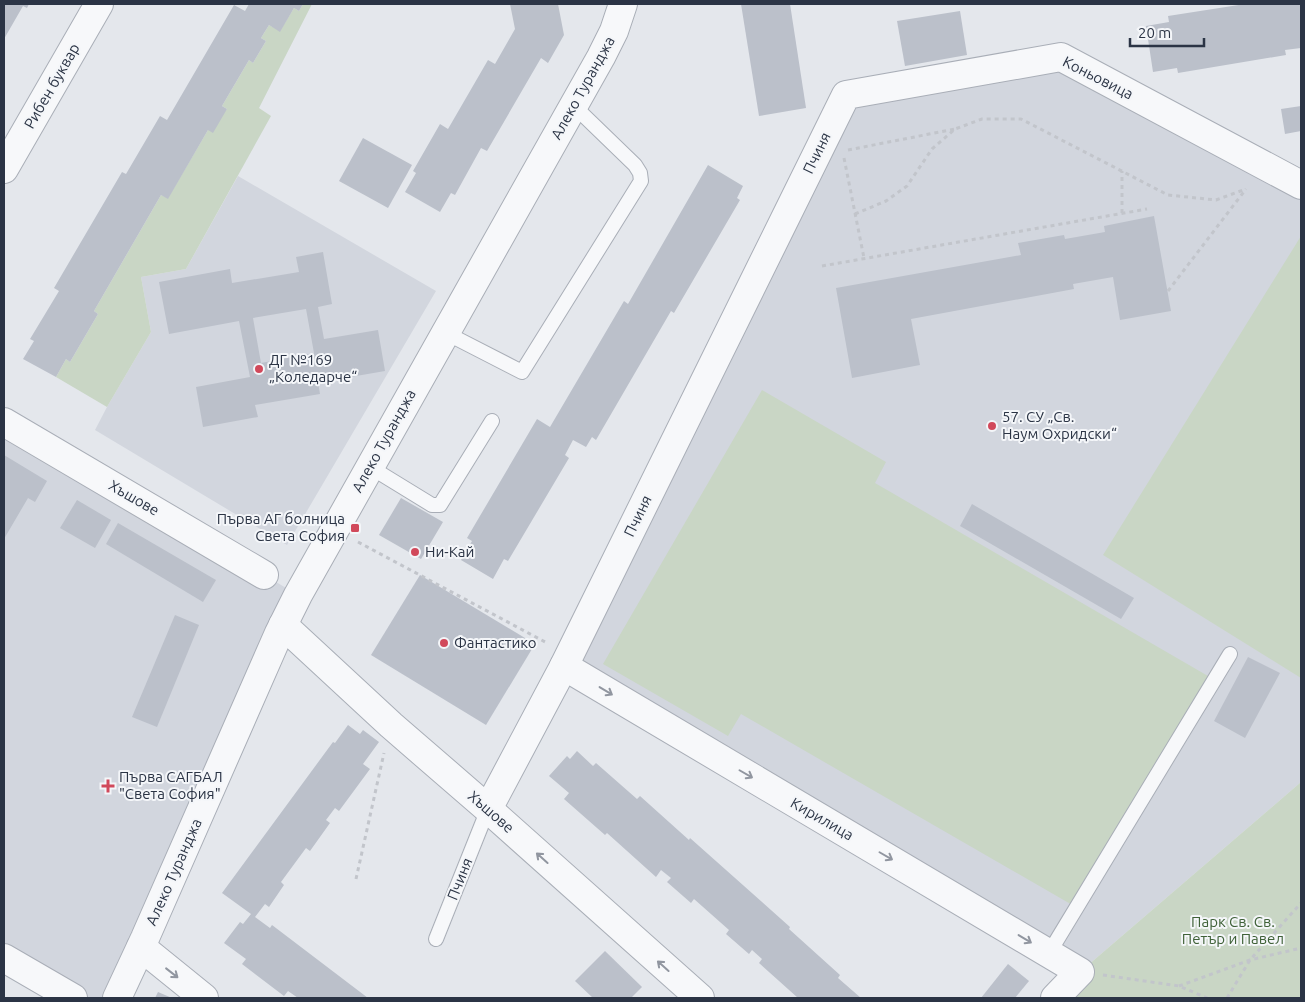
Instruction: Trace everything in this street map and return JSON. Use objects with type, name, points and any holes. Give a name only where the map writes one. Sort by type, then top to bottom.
[{"type":"street","name":"Рибен буквар","points":[[4,169],[99,4]]},
{"type":"street","name":"Алеко Туранджа","points":[[117,998],[298,595],[601,57],[614,31],[623,4]]},
{"type":"street","name":"Коньовица","points":[[846,95],[1061,57],[1301,185]]},
{"type":"street","name":"Пчиня","points":[[488,810],[567,661],[846,95]]},
{"type":"street","name":"Хъшове","points":[[4,422],[264,575]]},
{"type":"street","name":"Хъшове","points":[[283,625],[391,725],[700,998]]},
{"type":"street","name":"Кирилица","points":[[567,661],[1080,972]]},
{"type":"street","points":[[140,948],[204,998]]},
{"type":"street","points":[[4,958],[73,998]]},
{"type":"street","points":[[1055,998],[1080,972]]},
{"type":"lane","points":[[446,333],[522,372],[641,181],[640,173],[635,165],[574,106]]},
{"type":"lane","points":[[370,467],[432,505],[440,505],[492,421]]},
{"type":"lane","points":[[1049,953],[1230,654]]},
{"type":"lane","name":"Пчиня","points":[[436,939],[488,810]]},
{"type":"path","points":[[864,258],[842,151],[955,129],[982,119],[1021,119],[1168,195],[1216,200],[1246,189],[1168,291]]},
{"type":"path","points":[[855,214],[886,200],[908,186],[932,149],[955,129]]},
{"type":"path","points":[[1122,171],[1122,213]]},
{"type":"path","points":[[822,266],[1147,209]]},
{"type":"path","points":[[335,529],[567,661]]},
{"type":"path","points":[[356,879],[391,725]]},
{"type":"path","points":[[1227,998],[1250,960],[1301,903]]},
{"type":"path","points":[[1179,986],[1250,960],[1301,948]]},
{"type":"path","points":[[1080,972],[1179,986],[1207,998]]},
{"type":"shaded area","name":"57. СУ „Св. Наум Охридски“","points":[[1061,57],[1301,185],[1301,782],[1080,972],[564,666],[846,95]]},
{"type":"shaded area","name":"ДГ №169 „Коледарче“","points":[[238,176],[436,291],[287,545],[95,430],[151,332],[141,277],[186,269]]},
{"type":"shaded area","name":"Първа САГБАЛ \"Света София\"","points":[[4,422],[298,595],[117,998],[73,998],[4,958]]},
{"type":"green space","points":[[303,4],[312,4],[259,108],[271,116],[186,269],[141,277],[151,332],[107,407],[56,377],[66,359],[70,362],[98,314],[94,311],[161,195],[168,198],[208,130],[227,109],[222,106],[249,60],[253,63],[266,41],[261,38],[269,25],[280,31],[294,8],[299,11]]},
{"type":"green space","points":[[1301,236],[1301,678],[1103,555]]},
{"type":"green space","points":[[762,390],[886,462],[875,483],[1208,676],[1074,906],[741,714],[728,736],[603,664]]},
{"type":"green space","name":"Парк Св. Св. Петър и Павел","points":[[1301,782],[1301,998],[1069,998],[1080,972]]},
{"type":"building","points":[[4,4],[29,4],[27,8],[23,6],[4,39]]},
{"type":"building","points":[[249,4],[303,4],[299,11],[294,8],[280,32],[269,25],[261,38],[266,41],[253,63],[249,60],[222,106],[227,109],[213,133],[208,130],[168,199],[161,195],[94,311],[98,314],[70,362],[66,359],[56,377],[23,359],[34,341],[30,339],[59,291],[54,288],[122,172],[126,174],[160,116],[167,120],[234,5],[245,11]]},
{"type":"building","points":[[510,4],[558,4],[564,35],[548,63],[541,58],[487,151],[481,148],[455,195],[451,193],[440,212],[405,192],[416,173],[413,171],[440,124],[448,129],[488,60],[495,64],[515,29]]},
{"type":"building","points":[[741,4],[790,4],[806,108],[759,116]]},
{"type":"building","points":[[1245,4],[1301,4],[1301,48],[1285,50],[1286,55],[1178,73],[1177,68],[1153,72],[1146,26],[1169,22],[1168,16]]},
{"type":"building","points":[[960,11],[967,55],[905,66],[897,21]]},
{"type":"building","points":[[1301,106],[1301,131],[1285,134],[1281,109]]},
{"type":"building","points":[[363,138],[412,165],[388,208],[339,181]]},
{"type":"building","points":[[708,165],[743,186],[737,198],[740,200],[674,313],[671,311],[596,440],[592,437],[586,447],[573,440],[565,455],[569,458],[508,561],[504,559],[493,579],[461,560],[472,541],[467,538],[537,419],[550,427],[624,301],[628,304]]},
{"type":"building","points":[[1154,216],[1171,311],[1120,320],[1113,277],[1073,284],[1074,289],[911,319],[920,365],[852,378],[836,288],[1021,255],[1018,243],[1064,235],[1065,239],[1105,232],[1104,226]]},
{"type":"building","points":[[323,252],[332,304],[318,307],[324,339],[378,330],[385,371],[333,380],[332,373],[317,376],[320,394],[255,405],[258,417],[203,427],[196,387],[250,377],[239,321],[169,334],[159,282],[230,269],[232,283],[299,272],[296,257]],"holes":[[[306,309],[314,353],[261,363],[253,318]]]},
{"type":"building","points":[[4,455],[47,481],[35,502],[28,498],[4,539]]},
{"type":"building","points":[[401,498],[443,522],[421,559],[379,535]]},
{"type":"building","points":[[77,500],[111,520],[95,548],[60,528]]},
{"type":"building","points":[[972,504],[1134,598],[1121,619],[960,526]]},
{"type":"building","points":[[118,523],[216,580],[203,602],[106,544]]},
{"type":"building","points":[[420,575],[535,644],[486,725],[371,655]]},
{"type":"building","points":[[175,615],[199,625],[157,727],[132,717]]},
{"type":"building","points":[[1248,657],[1280,673],[1245,738],[1214,721]]},
{"type":"building","points":[[348,725],[360,734],[363,730],[379,742],[363,764],[370,769],[339,811],[335,808],[326,820],[330,823],[310,851],[306,848],[281,882],[284,885],[269,907],[265,904],[255,917],[270,928],[272,925],[368,998],[298,998],[288,991],[284,996],[242,964],[246,959],[224,943],[240,922],[243,924],[251,914],[222,893],[333,742],[335,743]]},
{"type":"building","points":[[577,751],[593,766],[596,763],[637,799],[640,796],[689,840],[690,838],[790,927],[789,929],[840,975],[838,978],[861,998],[798,998],[759,963],[762,959],[752,950],[749,954],[726,934],[729,930],[694,899],[691,903],[667,882],[671,878],[661,870],[656,877],[607,833],[605,835],[564,799],[569,793],[549,776],[567,756],[570,759]]},
{"type":"building","points":[[605,951],[642,987],[631,998],[593,998],[575,981]]},
{"type":"building","points":[[1008,964],[1029,981],[1015,998],[981,998]]},
{"type":"building","points":[[158,992],[172,998],[155,998]]},
{"type":"place","name":"ДГ №169 „Коледарче“","points":[[259,369]]},
{"type":"place","name":"57. СУ „Св. Наум Охридски“","points":[[992,426]]},
{"type":"place","name":"Първа АГ болница Света София","points":[[355,528]]},
{"type":"place","name":"Ни-Кай","points":[[415,552]]},
{"type":"place","name":"Фантастико","points":[[444,643]]},
{"type":"place","name":"Първа САГБАЛ \"Света София\"","points":[[108,786]]}]
